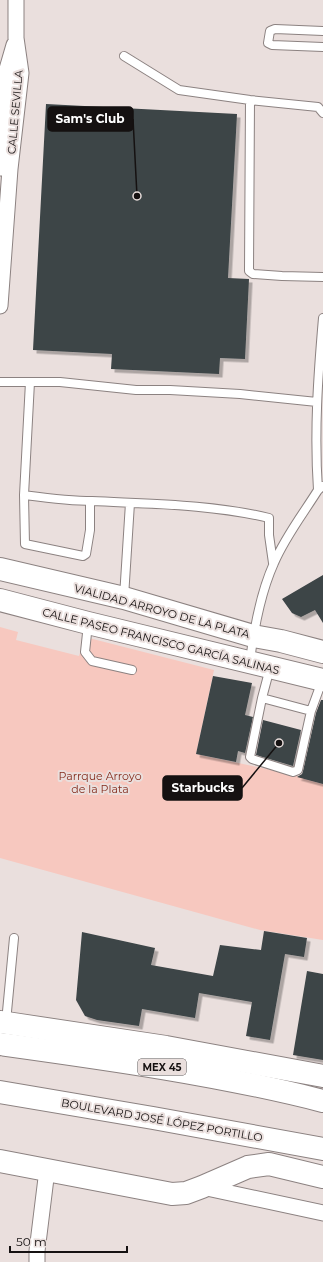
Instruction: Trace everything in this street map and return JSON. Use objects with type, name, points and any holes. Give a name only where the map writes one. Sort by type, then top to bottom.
[{"type":"main road","name":"VIALIDAD ARROYO DE LA PLATA","points":[[0,569],[124,598],[253,636],[281,641],[323,652]]},
{"type":"main road","name":"CALLE PASEO FRANCISCO GARCÍA SALINAS","points":[[0,600],[322,680]]},
{"type":"main road","points":[[3,1023],[166,1047],[323,1076]]},
{"type":"main road","name":"MEX 45","points":[[0,1044],[161,1067],[323,1101]]},
{"type":"main road","name":"BOULEVARD JOSÉ LÓPEZ PORTILLO","points":[[0,1092],[323,1149]]},
{"type":"main road","points":[[0,1161],[172,1194],[186,1193],[248,1167],[269,1164],[323,1177]]},
{"type":"street","name":"CALLE SEVILLA","points":[[0,306],[1,273],[20,73],[16,38],[16,0]]},
{"type":"street","name":"CALLE SEVILLA","points":[[0,168],[7,70],[16,38]]},
{"type":"street","points":[[36,1262],[47,1170]]},
{"type":"street","points":[[202,1187],[323,1213]]},
{"type":"lane","points":[[323,31],[275,29],[270,31],[268,43],[272,46],[323,47]]},
{"type":"lane","points":[[124,56],[179,90],[250,100],[318,107],[323,113]]},
{"type":"lane","points":[[250,100],[249,271],[252,274],[274,276],[323,277]]},
{"type":"lane","points":[[250,662],[253,636],[264,588],[273,564],[286,540],[321,488],[317,471],[316,446],[318,373],[323,318]]},
{"type":"lane","points":[[0,382],[60,382],[136,390],[170,390],[240,394],[317,402]]},
{"type":"lane","points":[[30,382],[24,495],[25,544],[83,556],[86,554],[90,530],[90,502]]},
{"type":"lane","points":[[317,471],[323,461]]},
{"type":"lane","points":[[24,495],[90,502],[165,503],[235,511],[269,518],[269,535],[273,564]]},
{"type":"lane","points":[[124,598],[130,503]]},
{"type":"lane","points":[[88,623],[85,652],[92,661],[132,670]]},
{"type":"lane","points":[[271,668],[262,698],[250,757],[252,759],[293,772],[298,770],[311,710],[322,680]]},
{"type":"lane","points":[[262,698],[311,710]]},
{"type":"lane","points":[[3,1023],[14,938]]},
{"type":"green space","name":"Parrque Arroyo de la Plata","points":[[0,627],[18,632],[16,640],[79,656],[85,637],[214,670],[196,754],[290,774],[323,784],[323,940],[260,930],[0,858]]},
{"type":"building","points":[[46,104],[237,114],[228,278],[249,279],[245,359],[220,358],[219,374],[111,369],[112,354],[33,350]]},
{"type":"building","points":[[323,575],[323,623],[315,610],[301,617],[292,613],[282,599]]},
{"type":"building","points":[[213,676],[252,683],[245,715],[253,717],[245,753],[238,751],[236,762],[196,754]]},
{"type":"building","points":[[321,700],[323,700],[323,784],[297,777],[302,774],[303,771],[316,713]]},
{"type":"building","points":[[263,720],[301,730],[293,766],[256,755]]},
{"type":"building","points":[[264,931],[307,938],[304,957],[285,954],[270,1040],[246,1036],[252,1002],[199,993],[195,1018],[142,1009],[139,1026],[97,1020],[85,1016],[76,1000],[82,932],[155,948],[151,965],[213,976],[220,945],[261,950]]},
{"type":"building","points":[[307,971],[323,974],[323,1060],[293,1055]]},
{"type":"place","name":"Sam's Club","points":[[137,196]]},
{"type":"place","name":"Starbucks","points":[[279,743]]}]
